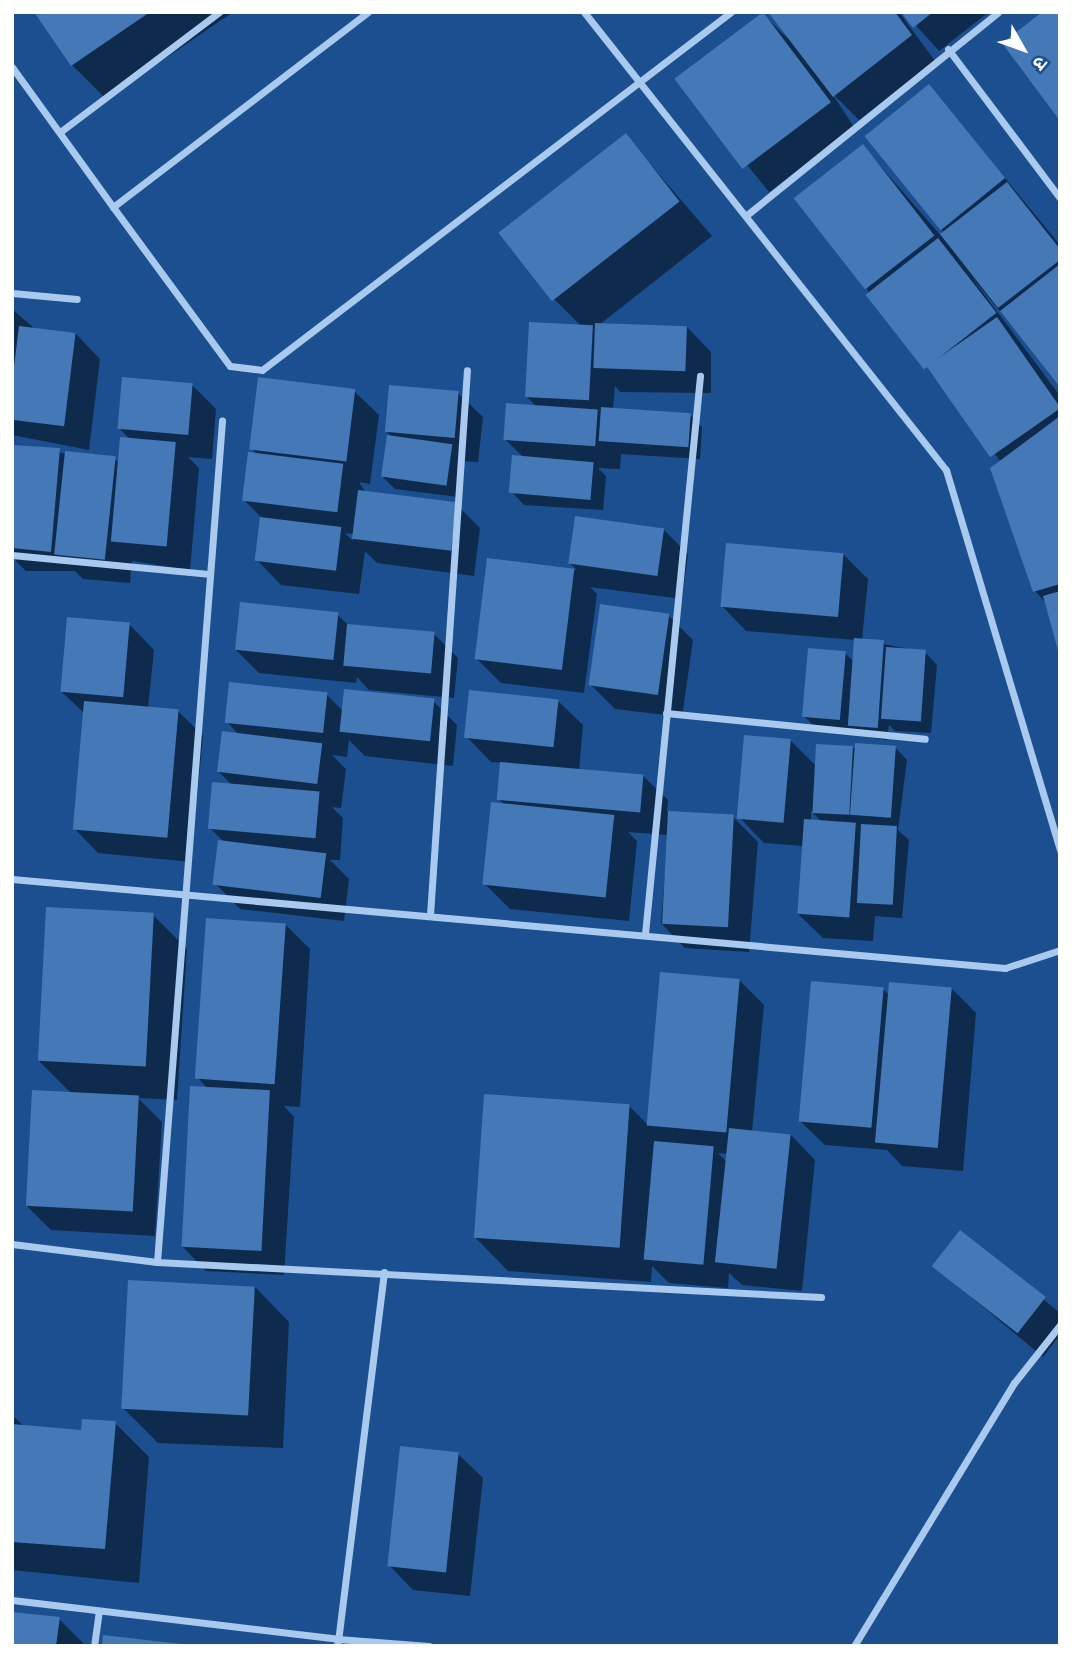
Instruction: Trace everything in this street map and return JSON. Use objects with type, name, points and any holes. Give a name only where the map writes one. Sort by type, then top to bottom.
[{"type":"street","points":[[60,132],[219,12]]},
{"type":"street","points":[[113,207],[368,12]]},
{"type":"street","points":[[584,12],[748,214],[946,470],[1060,850]]},
{"type":"street","points":[[12,67],[230,366],[262,370],[731,12]]},
{"type":"street","points":[[748,214],[998,12]]},
{"type":"street","points":[[948,50],[1060,198]]},
{"type":"street","points":[[12,293],[76,299]]},
{"type":"street","points":[[430,915],[467,370]]},
{"type":"street","points":[[645,934],[700,376]]},
{"type":"street","points":[[157,1262],[181,894],[222,421]]},
{"type":"street","points":[[12,555],[208,574]]},
{"type":"street","points":[[666,713],[926,740]]},
{"type":"street","points":[[12,879],[1005,968],[1060,950]]},
{"type":"street","points":[[12,1244],[157,1262],[821,1297]]},
{"type":"street","points":[[338,1642],[384,1272]]},
{"type":"street","points":[[854,1646],[1014,1383],[1060,1325]]},
{"type":"street","points":[[12,1600],[338,1642],[429,1646]]},
{"type":"street","points":[[94,1646],[99,1611]]},
{"type":"building","points":[[34,12],[150,12],[71,66]]},
{"type":"building","points":[[763,12],[831,102],[742,169],[674,79]]},
{"type":"building","points":[[768,12],[895,12],[912,35],[833,97]]},
{"type":"building","points":[[901,12],[933,12],[913,28]]},
{"type":"building","points":[[1042,12],[1060,12],[1060,121],[1002,43]]},
{"type":"building","points":[[929,84],[1005,178],[941,230],[864,136]]},
{"type":"building","points":[[626,133],[680,202],[552,301],[498,233]]},
{"type":"building","points":[[863,144],[934,235],[865,290],[794,198]]},
{"type":"building","points":[[1007,182],[1060,249],[1060,260],[998,308],[940,234]]},
{"type":"building","points":[[938,238],[996,313],[924,370],[866,295]]},
{"type":"building","points":[[1060,264],[1060,387],[1000,311]]},
{"type":"building","points":[[997,317],[1060,408],[990,457],[927,366]]},
{"type":"building","points":[[529,322],[593,325],[589,400],[525,397]]},
{"type":"building","points":[[595,323],[687,326],[685,371],[593,368]]},
{"type":"building","points":[[19,326],[76,333],[64,426],[12,420],[12,383]]},
{"type":"building","points":[[122,377],[193,383],[188,435],[117,429]]},
{"type":"building","points":[[258,377],[355,389],[346,461],[249,449]]},
{"type":"building","points":[[389,385],[459,391],[455,438],[385,432]]},
{"type":"building","points":[[506,403],[598,409],[595,446],[503,440]]},
{"type":"building","points":[[601,407],[691,413],[688,447],[599,441]]},
{"type":"building","points":[[1060,416],[1060,584],[1033,592],[990,468]]},
{"type":"building","points":[[387,435],[452,444],[447,486],[381,477]]},
{"type":"building","points":[[120,437],[176,442],[167,546],[111,542]]},
{"type":"building","points":[[12,445],[60,448],[51,552],[12,548]]},
{"type":"building","points":[[65,451],[116,456],[105,560],[54,554]]},
{"type":"building","points":[[248,452],[343,464],[337,512],[242,501]]},
{"type":"building","points":[[512,455],[594,462],[590,500],[509,493]]},
{"type":"building","points":[[358,490],[457,502],[451,551],[352,539]]},
{"type":"building","points":[[575,516],[664,529],[657,576],[568,564]]},
{"type":"building","points":[[260,517],[341,527],[336,571],[255,561]]},
{"type":"building","points":[[726,543],[844,553],[838,617],[720,607]]},
{"type":"building","points":[[487,558],[574,569],[562,670],[475,659]]},
{"type":"building","points":[[1060,591],[1060,654],[1059,654],[1043,596]]},
{"type":"building","points":[[240,602],[338,612],[333,660],[235,650]]},
{"type":"building","points":[[600,604],[669,614],[658,695],[589,685]]},
{"type":"building","points":[[67,617],[130,622],[123,697],[60,692]]},
{"type":"building","points":[[347,624],[435,632],[431,674],[343,666]]},
{"type":"building","points":[[854,638],[884,640],[878,728],[848,726]]},
{"type":"building","points":[[886,647],[926,650],[921,722],[881,719]]},
{"type":"building","points":[[808,648],[846,651],[840,720],[802,717]]},
{"type":"building","points":[[229,682],[327,692],[323,733],[225,723]]},
{"type":"building","points":[[344,689],[435,699],[430,741],[340,732]]},
{"type":"building","points":[[469,690],[559,699],[553,747],[464,738]]},
{"type":"building","points":[[84,701],[179,709],[167,838],[73,830]]},
{"type":"building","points":[[222,731],[322,743],[317,784],[217,772]]},
{"type":"building","points":[[744,735],[791,739],[784,823],[737,819]]},
{"type":"building","points":[[855,743],[896,746],[891,818],[850,815]]},
{"type":"building","points":[[816,744],[853,746],[849,815],[812,813]]},
{"type":"building","points":[[500,762],[643,775],[640,812],[497,800]]},
{"type":"building","points":[[212,782],[320,791],[315,838],[208,829]]},
{"type":"building","points":[[491,802],[614,815],[606,898],[482,885]]},
{"type":"building","points":[[668,811],[734,814],[728,927],[662,924]]},
{"type":"building","points":[[804,819],[856,823],[849,917],[797,914]]},
{"type":"building","points":[[861,824],[897,826],[893,905],[857,903]]},
{"type":"building","points":[[218,840],[326,853],[321,898],[213,885]]},
{"type":"building","points":[[46,907],[154,913],[146,1066],[38,1061]]},
{"type":"building","points":[[206,918],[286,924],[275,1084],[195,1079]]},
{"type":"building","points":[[660,972],[740,979],[726,1132],[647,1125]]},
{"type":"building","points":[[811,981],[884,987],[871,1128],[799,1121]]},
{"type":"building","points":[[889,982],[952,987],[938,1148],[875,1142]]},
{"type":"building","points":[[190,1086],[270,1090],[261,1251],[182,1247]]},
{"type":"building","points":[[32,1090],[139,1096],[133,1211],[26,1206]]},
{"type":"building","points":[[484,1094],[630,1104],[620,1248],[474,1238]]},
{"type":"building","points":[[729,1128],[791,1134],[777,1269],[715,1262]]},
{"type":"building","points":[[654,1141],[714,1146],[703,1265],[644,1260]]},
{"type":"building","points":[[960,1230],[1046,1297],[1018,1333],[932,1266]]},
{"type":"building","points":[[128,1280],[255,1287],[248,1415],[121,1409]]},
{"type":"building","points":[[82,1419],[116,1421],[105,1549],[12,1542],[12,1424],[81,1430]]},
{"type":"building","points":[[400,1446],[459,1452],[446,1573],[387,1566]]},
{"type":"building","points":[[12,1612],[60,1617],[56,1646],[12,1646]]},
{"type":"building","points":[[103,1635],[181,1644],[181,1646],[102,1646]]}]
